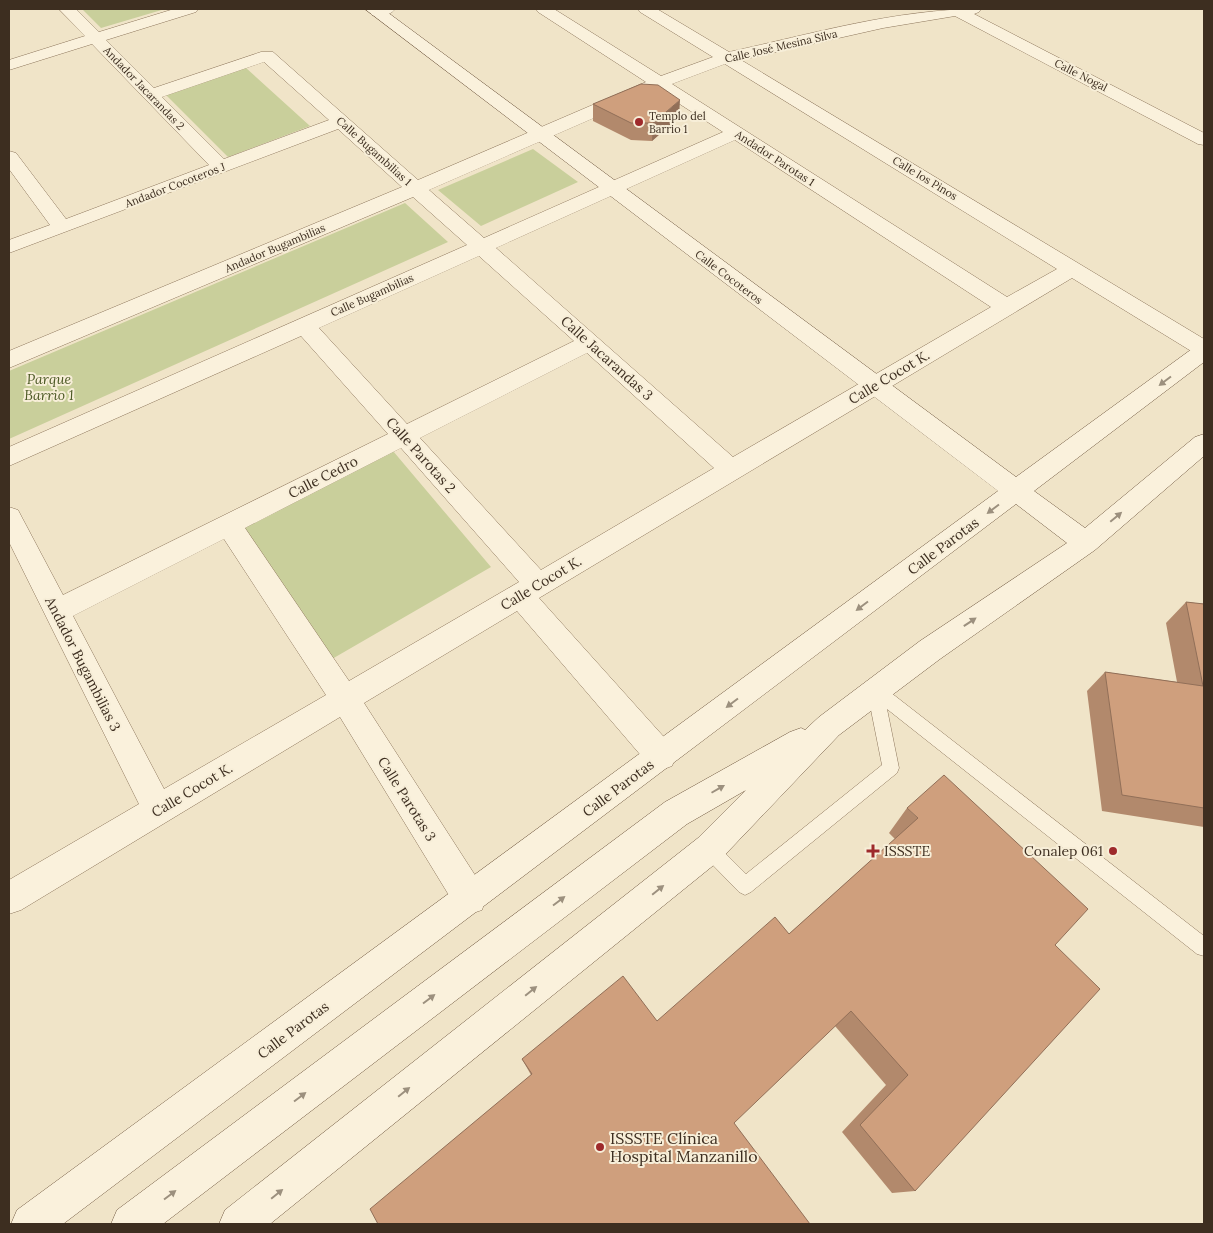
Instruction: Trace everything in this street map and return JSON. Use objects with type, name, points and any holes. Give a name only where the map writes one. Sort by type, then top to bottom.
[{"type":"street","name":"Andador Jacarandas 2","points":[[67,9],[221,167]]},
{"type":"street","points":[[9,65],[190,9]]},
{"type":"street","name":"Andador Parotas 1","points":[[544,9],[1007,307]]},
{"type":"street","name":"Calle los Pinos","points":[[646,9],[1073,268],[1204,350]]},
{"type":"street","name":"Calle Cocoteros","points":[[380,10],[611,189],[1086,543]]},
{"type":"street","name":"Calle José Mesina Silva","points":[[542,135],[659,83],[726,58],[883,23],[966,10]]},
{"type":"street","name":"Calle Nogal","points":[[966,10],[1204,140]]},
{"type":"street","points":[[864,12],[883,23]]},
{"type":"street","name":"Calle Bugambilias 1","points":[[151,95],[266,56],[481,246]]},
{"type":"street","name":"Andador Cocoteros J","points":[[9,247],[341,122]]},
{"type":"street","name":"Calle Bugambilias","points":[[9,457],[736,133]]},
{"type":"street","name":"Andador Bugambilias","points":[[9,360],[542,135]]},
{"type":"street","points":[[9,157],[62,227]]},
{"type":"street","name":"Calle Jacarandas 3","points":[[481,246],[732,470]]},
{"type":"street","name":"Calle Cocot K.","points":[[9,898],[1073,268]]},
{"type":"street","name":"Calle Parotas 2","points":[[304,326],[404,436],[661,756]]},
{"type":"street","name":"Calle Cedro","points":[[56,611],[589,343]]},
{"type":"street","name":"Calle Parotas","points":[[32,1224],[1204,350]]},
{"type":"street","points":[[247,1221],[709,849],[829,726],[930,650],[1086,543],[1204,443]]},
{"type":"street","name":"Andador Bugambilias 3","points":[[9,518],[158,810]]},
{"type":"street","name":"Calle Parotas 3","points":[[229,525],[345,700],[470,898]]},
{"type":"street","points":[[131,1224],[676,813],[829,726]]},
{"type":"lane","points":[[709,849],[745,886],[891,768],[875,690]]},
{"type":"lane","points":[[875,690],[1204,947]]},
{"type":"green space","points":[[82,9],[165,9],[101,28]]},
{"type":"green space","points":[[245,67],[310,126],[228,157],[165,94]]},
{"type":"green space","points":[[533,149],[578,182],[481,226],[438,190]]},
{"type":"green space","name":"Parque Barrio 1","points":[[405,203],[448,242],[9,439],[9,371]]},
{"type":"green space","points":[[393,451],[491,567],[332,659],[241,528]]},
{"type":"building","points":[[641,84],[658,85],[680,100],[653,123],[631,123],[593,104]]},
{"type":"building","points":[[1186,602],[1204,604],[1204,808],[1122,795],[1105,672],[1203,686]]},
{"type":"building","name":"ISSSTE","points":[[944,775],[1088,909],[1055,945],[1100,989],[915,1191],[860,1125],[908,1075],[851,1011],[734,1123],[810,1224],[378,1224],[370,1209],[532,1074],[522,1059],[623,976],[657,1021],[775,917],[789,934],[918,818],[907,808]]},
{"type":"place","name":"Templo del Barrio 1","points":[[639,122]]},
{"type":"place","name":"ISSSTE","points":[[873,851]]},
{"type":"place","name":"Conalep 061","points":[[1113,851]]},
{"type":"place","name":"ISSSTE Clínica Hospital Manzanillo","points":[[600,1147]]}]
